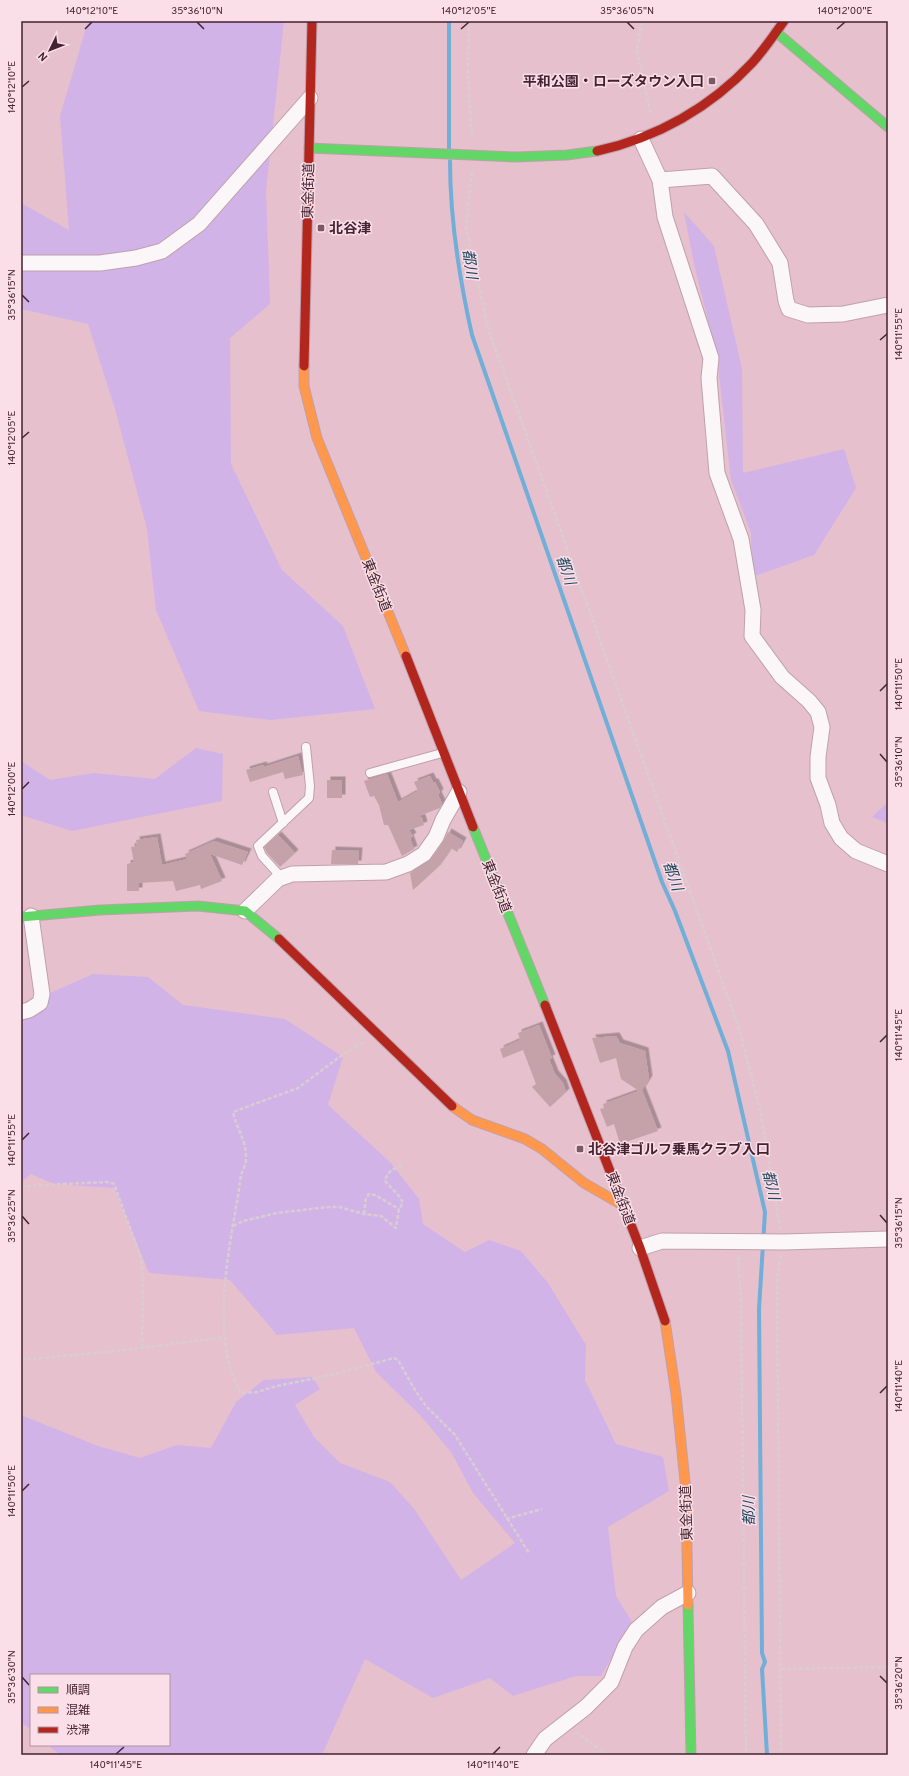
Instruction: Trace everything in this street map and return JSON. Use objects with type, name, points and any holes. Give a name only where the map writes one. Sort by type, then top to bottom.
[{"type":"main road","name":"東金街道","points":[[312,21],[304,386],[310,415],[323,452],[420,690],[443,752],[581,1095],[640,1248],[665,1318],[675,1386],[686,1491],[691,1755]]},
{"type":"main road","points":[[309,148],[480,156],[552,157],[609,148],[641,139],[672,124],[720,91],[752,62],[784,21]]},
{"type":"main road","points":[[776,32],[888,127]]},
{"type":"main road","points":[[26,917],[100,910],[198,906],[245,911],[266,927],[374,1033],[454,1108],[472,1120],[525,1139],[542,1149],[584,1183],[624,1206]]},
{"type":"street","points":[[21,263],[100,263],[136,258],[162,251],[199,224],[310,98]]},
{"type":"street","points":[[641,139],[660,180],[666,217],[711,358],[709,378],[717,473],[742,539],[753,610],[752,636],[782,677],[810,701],[818,712],[822,726],[818,757],[818,778],[828,805],[832,823],[841,838],[856,851],[888,864]]},
{"type":"street","points":[[660,180],[712,176],[756,224],[780,263],[786,301],[790,309],[808,315],[843,314],[888,305]]},
{"type":"street","points":[[245,911],[278,879],[292,874],[386,872],[408,864],[424,854],[436,837],[443,820],[459,792]]},
{"type":"street","points":[[21,1012],[29,1010],[40,1003],[42,994],[26,917]]},
{"type":"street","points":[[640,1248],[662,1241],[783,1242],[888,1239]]},
{"type":"street","points":[[534,1755],[545,1739],[586,1707],[611,1682],[625,1647],[636,1630],[662,1607],[688,1593]]},
{"type":"lane","points":[[282,878],[262,856],[258,846],[309,798],[310,786],[306,747]]},
{"type":"lane","points":[[370,773],[443,752]]},
{"type":"lane","points":[[273,792],[283,823]]},
{"type":"path","points":[[469,21],[468,75],[472,139]]},
{"type":"path","points":[[642,21],[637,50],[650,115]]},
{"type":"path","points":[[472,172],[466,227],[488,328],[739,1028],[760,1110],[783,1242],[777,1281],[781,1755]]},
{"type":"path","points":[[374,1033],[357,1047],[338,1058],[298,1088],[233,1112],[236,1126],[245,1140],[246,1160],[241,1177],[226,1267],[224,1337],[234,1380],[241,1393],[257,1392],[277,1386],[325,1377],[394,1358],[398,1360],[426,1406],[455,1435],[506,1519],[529,1553]]},
{"type":"path","points":[[233,1226],[243,1221],[277,1212],[339,1207],[364,1214],[381,1216],[396,1228],[399,1209],[402,1203],[400,1197],[386,1181],[386,1177],[392,1170],[404,1165]]},
{"type":"path","points":[[21,1186],[108,1182],[114,1184],[141,1258],[142,1348]]},
{"type":"path","points":[[364,1214],[366,1198],[369,1194],[399,1209]]},
{"type":"path","points":[[737,1241],[741,1301],[746,1755]]},
{"type":"path","points":[[21,1360],[142,1348],[224,1337]]},
{"type":"path","points":[[506,1519],[542,1509]]},
{"type":"path","points":[[780,1669],[888,1667]]},
{"type":"path","points":[[564,1724],[608,1755]]},
{"type":"shaded area","points":[[88,21],[284,21],[266,192],[270,304],[230,338],[231,464],[282,570],[343,626],[375,709],[271,720],[199,711],[156,610],[147,529],[115,409],[88,324],[21,309],[21,203],[69,230],[60,116]]},
{"type":"shaded area","points":[[684,212],[714,246],[742,369],[743,473],[844,449],[856,488],[814,555],[752,577],[751,533],[731,480],[717,357],[694,264]]},
{"type":"shaded area","points":[[196,748],[223,754],[222,801],[72,831],[21,815],[21,761],[50,780],[94,773],[155,779]]},
{"type":"shaded area","points":[[888,802],[888,823],[872,817]]},
{"type":"shaded area","points":[[93,974],[148,977],[183,1005],[285,1019],[343,1057],[328,1105],[391,1163],[419,1199],[423,1224],[465,1252],[489,1240],[521,1251],[548,1283],[586,1345],[585,1380],[616,1444],[663,1457],[669,1491],[608,1527],[616,1596],[632,1622],[601,1676],[576,1676],[513,1696],[490,1678],[433,1698],[365,1659],[322,1755],[60,1755],[49,1746],[170,1746],[170,1674],[30,1674],[30,1729],[21,1722],[21,1415],[98,1446],[140,1458],[177,1445],[211,1448],[236,1402],[264,1380],[312,1377],[320,1389],[295,1405],[314,1437],[340,1463],[390,1482],[415,1510],[461,1580],[515,1543],[473,1493],[451,1452],[420,1415],[376,1372],[354,1328],[277,1335],[230,1280],[149,1273],[114,1188],[54,1184],[31,1174],[21,1182],[21,1006]]},
{"type":"building","points":[[298,756],[303,775],[285,779],[283,772],[250,782],[246,770],[263,765],[264,767]]},
{"type":"building","points":[[387,774],[398,802],[418,791],[414,782],[430,776],[440,792],[438,795],[442,803],[440,808],[419,816],[422,818],[424,825],[409,830],[413,836],[410,838],[414,849],[402,856],[388,825],[384,825],[379,805],[374,796],[370,797],[364,781]]},
{"type":"building","points":[[327,780],[342,780],[342,798],[327,798]]},
{"type":"building","points":[[448,832],[463,841],[457,852],[451,848],[437,868],[413,890],[410,873],[431,859]]},
{"type":"building","points":[[278,835],[295,853],[280,867],[267,853],[264,847]]},
{"type":"building","points":[[157,837],[162,865],[187,859],[185,854],[214,841],[248,852],[242,865],[210,854],[222,881],[201,889],[200,885],[176,891],[173,881],[139,883],[139,891],[127,891],[127,864],[134,862],[131,847],[137,846],[136,840]]},
{"type":"building","points":[[332,850],[359,851],[358,864],[331,864]]},
{"type":"building","points":[[539,1025],[552,1058],[549,1059],[555,1074],[563,1083],[566,1092],[550,1107],[532,1087],[536,1084],[523,1050],[503,1058],[500,1049],[520,1040],[518,1033]]},
{"type":"building","points":[[616,1036],[620,1043],[645,1051],[649,1079],[642,1090],[658,1131],[620,1144],[614,1124],[607,1127],[600,1109],[604,1108],[603,1104],[639,1091],[621,1079],[616,1058],[600,1063],[592,1038]]},
{"type":"waterway","name":"都川","points":[[449,21],[449,149]]},
{"type":"waterway","name":"都川","points":[[450,161],[450,183],[456,249],[472,335],[662,882],[675,911],[728,1051],[765,1212],[759,1309],[762,1653],[765,1662],[762,1669],[767,1755]]},
{"type":"traffic: fast","points":[[776,32],[888,127]]},
{"type":"traffic: fast","points":[[309,148],[516,157],[567,155],[597,151]]},
{"type":"traffic: fast","points":[[473,827],[545,1005]]},
{"type":"traffic: fast","points":[[21,917],[100,910],[198,906],[245,911],[279,939]]},
{"type":"traffic: fast","points":[[688,1605],[691,1755]]},
{"type":"traffic: slow","points":[[304,366],[304,386],[317,438],[406,656]]},
{"type":"traffic: slow","points":[[452,1106],[472,1120],[525,1139],[542,1149],[584,1183],[624,1206]]},
{"type":"traffic: slow","points":[[665,1321],[676,1394],[686,1491],[688,1605]]},
{"type":"traffic: jam","points":[[304,366],[312,21]]},
{"type":"traffic: jam","points":[[597,151],[641,138],[682,119],[701,107],[736,79],[752,63],[765,48],[784,21]]},
{"type":"traffic: jam","points":[[406,656],[473,827]]},
{"type":"traffic: jam","points":[[279,939],[452,1106]]},
{"type":"traffic: jam","points":[[545,1005],[640,1248],[665,1321]]},
{"type":"place","name":"平和公園・ローズタウン入口","points":[[712,81]]},
{"type":"place","name":"北谷津","points":[[321,228]]},
{"type":"place","name":"北谷津ゴルフ乗馬クラブ入口","points":[[580,1149]]}]
